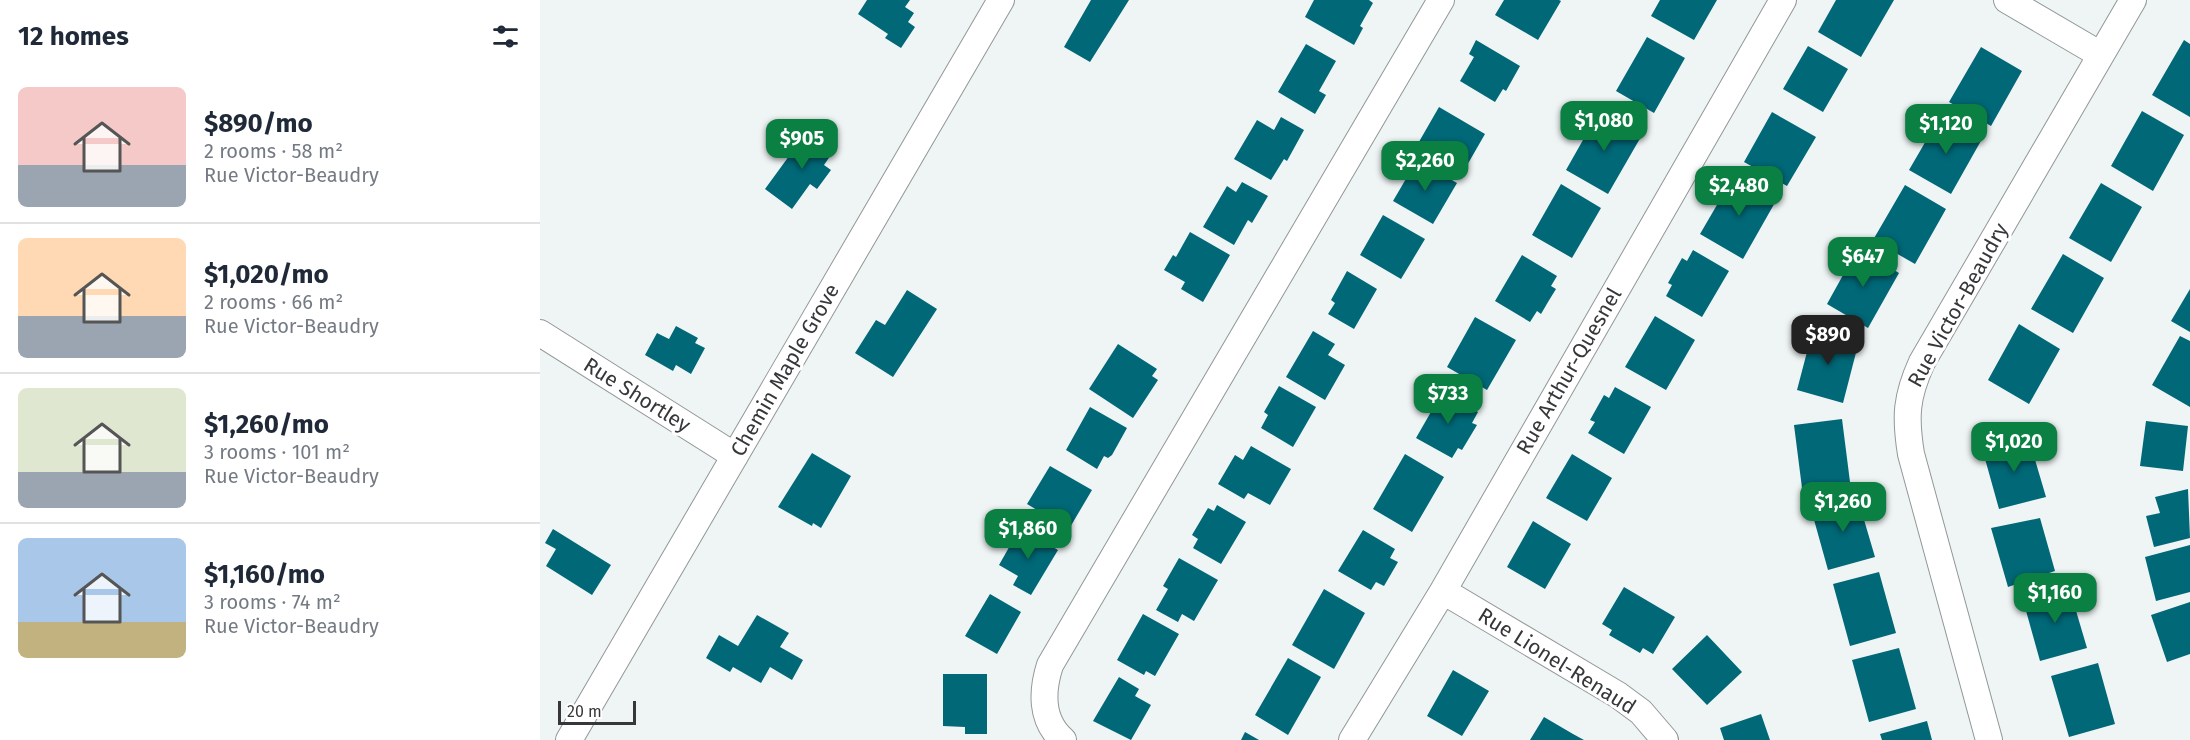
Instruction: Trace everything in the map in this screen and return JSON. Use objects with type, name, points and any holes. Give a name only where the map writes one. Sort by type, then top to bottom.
[{"type":"street","name":"Chemin Maple Grove","points":[[569,740],[1001,0]]},
{"type":"street","points":[[1063,740],[1048,721],[1044,685],[1050,665],[1441,0]]},
{"type":"street","name":"Rue Arthur-Quesnel","points":[[1352,740],[1443,591],[1783,0]]},
{"type":"street","points":[[2007,0],[2101,55]]},
{"type":"street","name":"Rue Victor-Beaudry","points":[[1989,740],[1911,454],[1907,408],[1910,388],[1922,362],[2133,0]]},
{"type":"street","name":"Rue Shortley","points":[[540,333],[735,456]]},
{"type":"street","name":"Rue Lionel-Renaud","points":[[1443,591],[1618,695],[1641,712],[1665,740]]},
{"type":"building","points":[[867,0],[910,0],[905,7],[914,13],[908,22],[915,27],[901,48],[885,38],[888,34],[858,14]]},
{"type":"building","points":[[1091,0],[1129,0],[1090,62],[1064,47]]},
{"type":"building","points":[[1314,0],[1369,0],[1373,3],[1360,26],[1363,28],[1354,45],[1305,17]]},
{"type":"building","points":[[1504,0],[1561,1],[1538,40],[1495,15]]},
{"type":"building","points":[[1660,0],[1717,0],[1694,40],[1651,16]]},
{"type":"building","points":[[1836,0],[1894,0],[1861,57],[1818,32]]},
{"type":"building","points":[[1647,37],[1685,58],[1654,113],[1616,91]]},
{"type":"building","points":[[1476,40],[1520,66],[1506,91],[1503,89],[1495,102],[1460,81],[1474,57],[1469,54]]},
{"type":"building","points":[[2184,40],[2190,44],[2190,117],[2152,95]]},
{"type":"building","points":[[1306,44],[1336,61],[1319,91],[1326,95],[1315,114],[1278,92]]},
{"type":"building","points":[[1808,46],[1848,69],[1823,112],[1783,89]]},
{"type":"building","points":[[1981,47],[2022,71],[1991,126],[1949,102]]},
{"type":"building","points":[[1439,107],[1485,134],[1462,174],[1416,147]]},
{"type":"building","points":[[1600,110],[1642,135],[1608,194],[1566,170]]},
{"type":"building","points":[[2142,111],[2184,135],[2153,191],[2111,166]]},
{"type":"building","points":[[1772,112],[1816,137],[1787,186],[1744,162]]},
{"type":"building","points":[[1941,115],[1982,139],[1951,194],[1909,170]]},
{"type":"building","points":[[1281,117],[1304,130],[1287,161],[1284,159],[1271,180],[1234,159],[1257,120],[1274,130]]},
{"type":"building","points":[[808,130],[835,149],[824,165],[831,170],[817,189],[810,184],[792,209],[765,189]]},
{"type":"building","points":[[1417,160],[1457,183],[1433,224],[1393,201]]},
{"type":"building","points":[[1735,174],[1777,199],[1743,259],[1700,234]]},
{"type":"building","points":[[1242,182],[1268,196],[1252,223],[1248,220],[1234,245],[1203,227],[1227,186],[1236,192]]},
{"type":"building","points":[[2101,183],[2142,207],[2111,262],[2069,238]]},
{"type":"building","points":[[1561,184],[1601,208],[1572,258],[1532,235]]},
{"type":"building","points":[[1905,185],[1946,209],[1915,264],[1873,240]]},
{"type":"building","points":[[1383,215],[1425,239],[1401,279],[1360,255]]},
{"type":"building","points":[[1190,232],[1230,255],[1203,302],[1181,289],[1185,282],[1164,270],[1173,255],[1176,257]]},
{"type":"building","points":[[1858,248],[1899,273],[1868,328],[1827,304]]},
{"type":"building","points":[[1693,250],[1729,271],[1702,317],[1666,296],[1672,285],[1668,283],[1682,258],[1687,261]]},
{"type":"building","points":[[2063,254],[2104,278],[2073,333],[2031,309]]},
{"type":"building","points":[[1522,255],[1557,276],[1551,286],[1556,289],[1541,314],[1537,311],[1530,322],[1495,301]]},
{"type":"building","points":[[1347,271],[1377,289],[1354,329],[1328,314],[1335,303],[1331,300]]},
{"type":"building","points":[[2190,289],[2190,332],[2171,321]]},
{"type":"building","points":[[907,290],[937,309],[893,377],[855,353],[876,320],[885,325]]},
{"type":"building","points":[[1655,316],[1695,340],[1666,390],[1625,367]]},
{"type":"building","points":[[1475,317],[1516,340],[1487,390],[1447,367]]},
{"type":"building","points":[[2019,324],[2060,349],[2029,404],[1988,380]]},
{"type":"building","points":[[676,326],[698,338],[695,343],[705,348],[691,374],[676,365],[673,371],[645,355],[657,333],[669,339]]},
{"type":"building","points":[[1813,329],[1859,341],[1843,403],[1797,390]]},
{"type":"building","points":[[1313,331],[1335,344],[1328,355],[1345,365],[1325,400],[1286,377]]},
{"type":"building","points":[[2180,336],[2190,341],[2190,407],[2152,385]]},
{"type":"building","points":[[1118,344],[1157,369],[1152,376],[1158,380],[1133,418],[1089,389]]},
{"type":"building","points":[[1279,386],[1316,407],[1293,447],[1261,428],[1268,415],[1264,412]]},
{"type":"building","points":[[1615,387],[1651,407],[1624,454],[1588,433],[1595,422],[1590,420],[1604,395],[1609,398]]},
{"type":"building","points":[[1443,391],[1478,412],[1472,423],[1477,425],[1462,450],[1458,448],[1452,458],[1416,438]]},
{"type":"building","points":[[1090,407],[1127,428],[1112,455],[1108,458],[1104,456],[1097,469],[1066,450]]},
{"type":"building","points":[[1842,419],[1850,482],[1802,488],[1794,425]]},
{"type":"building","points":[[2146,421],[2188,426],[2183,471],[2140,466]]},
{"type":"building","points":[[2028,436],[2046,497],[1999,509],[1982,448]]},
{"type":"building","points":[[1251,446],[1291,469],[1270,505],[1248,493],[1244,499],[1218,484],[1235,455],[1243,460]]},
{"type":"building","points":[[812,453],[851,476],[821,528],[813,523],[812,526],[778,507]]},
{"type":"building","points":[[1405,454],[1444,477],[1412,532],[1373,509]]},
{"type":"building","points":[[1572,454],[1612,478],[1587,521],[1546,498]]},
{"type":"building","points":[[1050,466],[1092,490],[1069,529],[1027,504]]},
{"type":"building","points":[[2188,489],[2190,538],[2154,547],[2146,516],[2160,513],[2155,497]]},
{"type":"building","points":[[1857,496],[1875,557],[1828,570],[1811,509]]},
{"type":"building","points":[[1217,505],[1246,522],[1221,564],[1193,548],[1198,539],[1192,535],[1208,508],[1214,511]]},
{"type":"building","points":[[2040,518],[2055,571],[2008,587],[1991,528]]},
{"type":"building","points":[[1533,521],[1571,544],[1545,589],[1507,567]]},
{"type":"building","points":[[1020,528],[1058,550],[1031,595],[1013,585],[1018,576],[999,565]]},
{"type":"building","points":[[553,529],[611,565],[592,595],[546,566],[556,549],[545,543]]},
{"type":"building","points":[[1363,530],[1395,549],[1390,558],[1398,562],[1384,586],[1376,582],[1371,590],[1338,571]]},
{"type":"building","points":[[2190,545],[2190,592],[2156,601],[2145,557]]},
{"type":"building","points":[[1179,558],[1218,580],[1194,621],[1182,614],[1178,622],[1156,610],[1168,589],[1163,586]]},
{"type":"building","points":[[1879,572],[1896,633],[1850,646],[1833,584]]},
{"type":"building","points":[[1624,587],[1675,617],[1653,654],[1643,648],[1640,653],[1609,635],[1612,630],[1602,624]]},
{"type":"building","points":[[2069,587],[2087,648],[2040,661],[2023,600]]},
{"type":"building","points":[[1324,589],[1365,613],[1334,669],[1292,645]]},
{"type":"building","points":[[990,594],[1021,612],[997,654],[965,636]]},
{"type":"building","points":[[2190,602],[2190,654],[2167,662],[2151,615]]},
{"type":"building","points":[[1143,614],[1179,634],[1155,676],[1146,671],[1144,675],[1117,660]]},
{"type":"building","points":[[757,615],[789,633],[780,647],[803,660],[792,680],[770,667],[761,683],[733,667],[730,672],[706,658],[719,635],[738,646]]},
{"type":"building","points":[[1707,635],[1742,672],[1707,705],[1672,669]]},
{"type":"building","points":[[1899,648],[1916,709],[1869,722],[1852,660]]},
{"type":"building","points":[[1288,658],[1321,677],[1288,735],[1255,715]]},
{"type":"building","points":[[2098,663],[2115,724],[2069,737],[2051,676]]},
{"type":"building","points":[[1453,670],[1489,691],[1462,736],[1427,716]]},
{"type":"building","points":[[943,674],[987,674],[987,734],[965,734],[965,727],[943,726]]},
{"type":"building","points":[[1119,677],[1139,689],[1135,696],[1151,705],[1131,740],[1093,721]]},
{"type":"building","points":[[1761,714],[1770,740],[1724,740],[1720,728]]},
{"type":"building","points":[[1544,717],[1573,734],[1584,740],[1530,740]]},
{"type":"building","points":[[1927,721],[1932,740],[1882,740],[1880,734]]},
{"type":"building","points":[[1245,732],[1259,740],[1241,740]]}]
